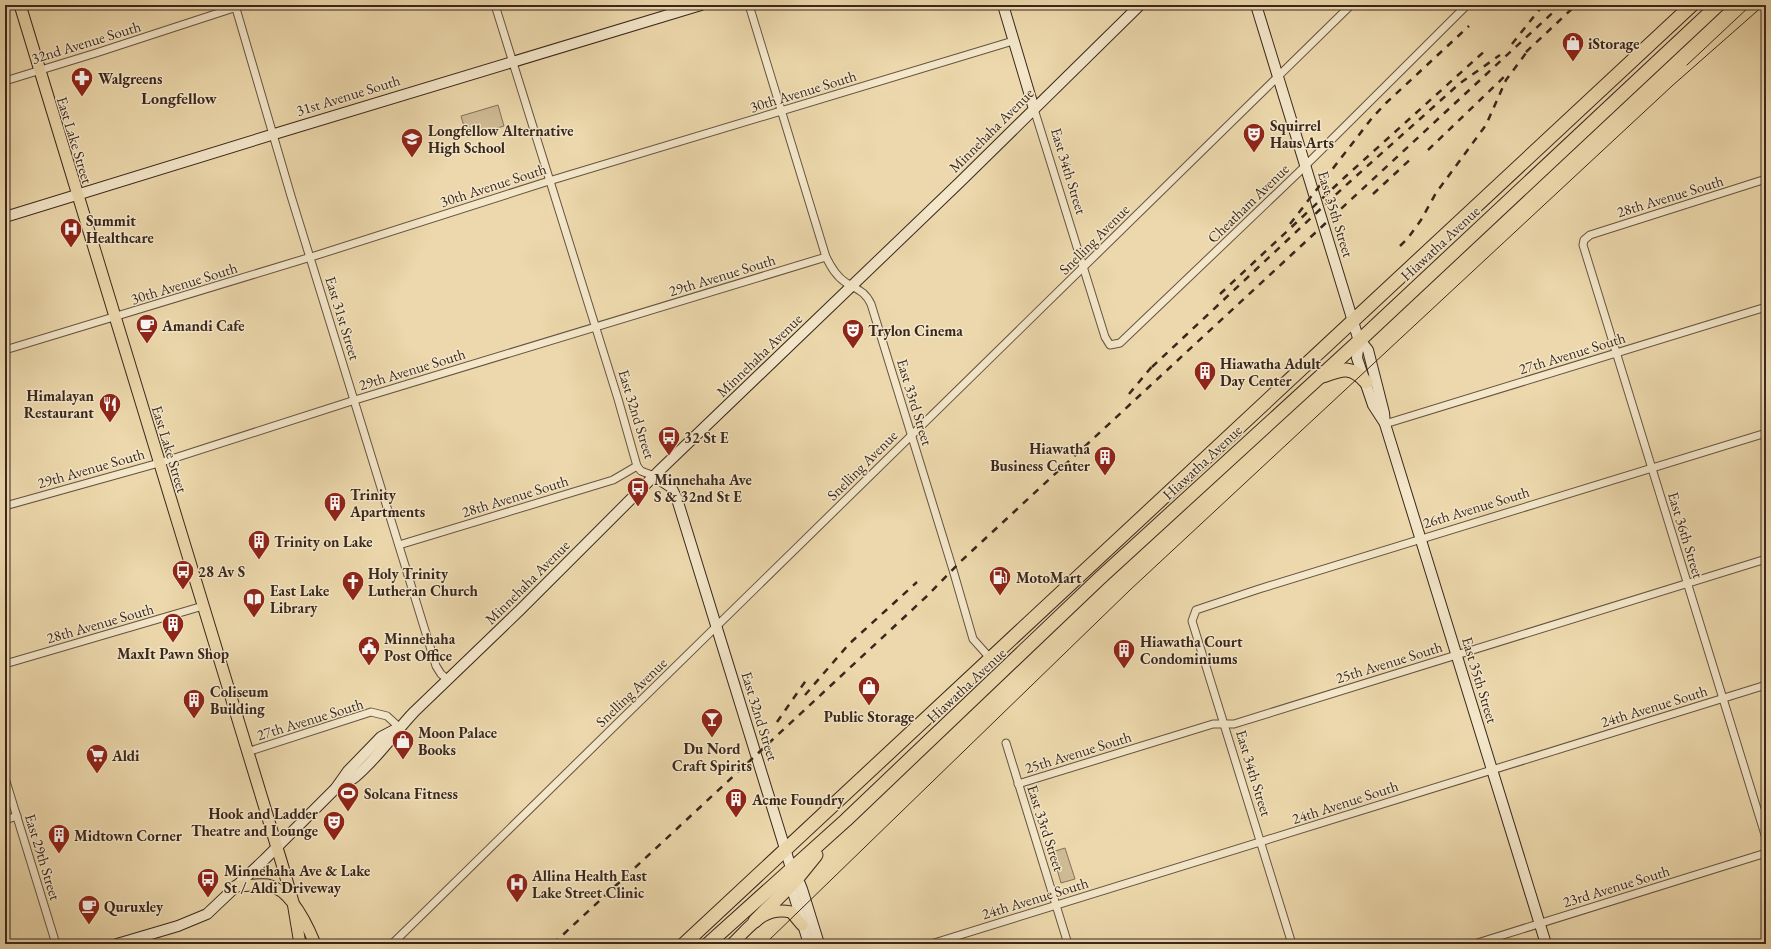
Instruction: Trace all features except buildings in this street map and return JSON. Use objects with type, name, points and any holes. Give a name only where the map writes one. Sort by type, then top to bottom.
[{"type":"highway","name":"Hiawatha Avenue","points":[[684,944],[1692,5]]},
{"type":"highway","name":"Hiawatha Avenue","points":[[708,944],[846,820],[1106,573],[1314,380],[1359,341],[1718,5]]},
{"type":"highway","points":[[1314,380],[1338,370],[1347,369],[1356,372],[1366,382]]},
{"type":"highway","points":[[755,921],[794,881],[846,820]]},
{"type":"highway","points":[[675,944],[716,914]]},
{"type":"main road","name":"East Lake Street","points":[[20,5],[114,318],[277,847],[293,902],[300,944]]},
{"type":"main road","points":[[236,886],[268,885],[278,890],[293,902]]},
{"type":"main road","name":"East Lake Street","points":[[293,902],[315,944]]},
{"type":"main road","points":[[732,944],[755,921],[769,912],[781,910],[790,912],[802,925]]},
{"type":"street","name":"East 32nd Street","points":[[495,5],[594,327],[618,399],[637,466],[641,471],[654,476],[671,487],[677,499],[791,868],[794,881],[792,889],[809,944]]},
{"type":"street","name":"31st Avenue South","points":[[5,217],[512,61],[701,5]]},
{"type":"street","name":"East 33rd Street","points":[[749,5],[826,257],[834,271],[845,282],[864,293],[871,304],[912,434],[973,639],[990,658]]},
{"type":"street","name":"East 34th Street","points":[[1002,5],[1083,269],[1105,337],[1110,345]]},
{"type":"street","name":"Minnehaha Avenue","points":[[277,847],[336,788],[354,778],[388,744],[400,728],[654,476],[853,286],[1140,5]]},
{"type":"street","name":"East 35th Street","points":[[1256,5],[1359,341],[1357,358],[1373,405],[1385,424]]},
{"type":"street","name":"Snelling Avenue","points":[[392,944],[1351,5]]},
{"type":"street","name":"Cheatham Avenue","points":[[1110,345],[1120,343],[1367,105],[1467,5]]},
{"type":"street","name":"32nd Avenue South","points":[[5,81],[238,6]]},
{"type":"street","name":"East 31st Street","points":[[238,6],[273,134],[436,666],[441,674],[448,680]]},
{"type":"street","name":"30th Avenue South","points":[[5,350],[311,257],[549,181],[1013,41]]},
{"type":"street","name":"28th Avenue South","points":[[1584,240],[1590,234],[1766,180]]},
{"type":"street","name":"East 36th Street","points":[[1584,240],[1584,250],[1653,468],[1766,838]]},
{"type":"street","name":"29th Avenue South","points":[[5,506],[159,463],[355,400],[826,257]]},
{"type":"street","name":"27th Avenue South","points":[[1385,424],[1766,307]]},
{"type":"street","name":"East 35th Street","points":[[1359,341],[1364,344],[1368,350],[1384,413],[1385,424],[1546,944]]},
{"type":"street","name":"26th Avenue South","points":[[1196,610],[1259,589],[1766,433]]},
{"type":"street","name":"28th Avenue South","points":[[399,545],[613,480],[637,466]]},
{"type":"street","name":"25th Avenue South","points":[[1018,784],[1213,724],[1234,724],[1766,559]]},
{"type":"street","name":"28th Avenue South","points":[[5,664],[203,606]]},
{"type":"street","name":"East 34th Street","points":[[1196,610],[1192,621],[1292,944]]},
{"type":"street","name":"24th Avenue South","points":[[931,944],[1766,685]]},
{"type":"street","name":"27th Avenue South","points":[[247,752],[371,712],[388,716],[400,728]]},
{"type":"street","name":"East 33rd Street","points":[[1006,743],[1068,944]]},
{"type":"street","name":"East 29th Street","points":[[5,778],[56,944]]},
{"type":"street","points":[[5,820],[17,816]]},
{"type":"street","points":[[117,944],[202,917],[207,914],[277,847]]},
{"type":"street","name":"23rd Avenue South","points":[[1474,944],[1766,853]]},
{"type":"street","name":"East 32nd Street","points":[[794,881],[800,884],[820,944]]},
{"type":"shaded area","points":[[498,105],[504,126],[467,137],[461,116]]},
{"type":"shaded area","points":[[1065,848],[1075,879],[1061,883],[1052,852]]},
{"type":"tram line","points":[[1687,65],[1751,5]]},
{"type":"tram line","points":[[765,944],[1130,590],[1672,86],[1764,5]]},
{"type":"railway","points":[[1512,44],[1543,5]]},
{"type":"railway","points":[[553,944],[927,596],[960,562],[1561,5]]},
{"type":"railway","points":[[1526,52],[1576,5]]},
{"type":"railway","points":[[1290,224],[1372,118],[1386,103],[1469,26]]},
{"type":"railway","points":[[1220,294],[1345,177],[1488,48]]},
{"type":"railway","points":[[1400,246],[1421,220],[1436,193],[1486,125],[1506,80],[1529,49]]},
{"type":"railway","points":[[1152,367],[1344,187],[1459,84],[1500,55]]},
{"type":"railway","points":[[1428,150],[1506,75]]},
{"type":"railway","points":[[1373,194],[1414,156]]},
{"type":"railway","points":[[1129,394],[1154,364]]},
{"type":"railway","points":[[805,695],[849,644],[917,582]]},
{"type":"railway","points":[[777,722],[807,679]]},
{"type":"place","name":"iStorage","points":[[1573,62]]},
{"type":"place","name":"Walgreens","points":[[82,98]]},
{"type":"place","name":"Squirrel Haus Arts","points":[[1254,154]]},
{"type":"place","name":"Longfellow Alternative High School","points":[[412,158]]},
{"type":"place","name":"Summit Healthcare","points":[[71,248]]},
{"type":"place","name":"Amandi Cafe","points":[[147,344]]},
{"type":"place","name":"Trylon Cinema","points":[[853,350]]},
{"type":"place","name":"Hiawatha Adult Day Center","points":[[1205,392]]},
{"type":"place","name":"Himalayan Restaurant","points":[[110,424]]},
{"type":"place","name":"32 St E","points":[[669,456]]},
{"type":"place","name":"Hiawatha Business Center","points":[[1105,476]]},
{"type":"place","name":"Minnehaha Ave S & 32nd St E","points":[[638,508]]},
{"type":"place","name":"Trinity Apartments","points":[[335,522]]},
{"type":"place","name":"Trinity on Lake","points":[[259,560]]},
{"type":"place","name":"28 Av S","points":[[183,590]]},
{"type":"place","name":"MotoMart","points":[[1000,596]]},
{"type":"place","name":"Holy Trinity Lutheran Church","points":[[353,602]]},
{"type":"place","name":"East Lake Library","points":[[254,618]]},
{"type":"place","name":"MaxIt Pawn Shop","points":[[173,644]]},
{"type":"place","name":"Minnehaha Post Office","points":[[369,666]]},
{"type":"place","name":"Hiawatha Court Condominiums","points":[[1124,670]]},
{"type":"place","name":"Public Storage","points":[[869,706]]},
{"type":"place","name":"Coliseum Building","points":[[194,720]]},
{"type":"place","name":"Du Nord Craft Spirits","points":[[712,738]]},
{"type":"place","name":"Moon Palace Books","points":[[403,760]]},
{"type":"place","name":"Aldi","points":[[97,774]]},
{"type":"place","name":"Solcana Fitness","points":[[348,812]]},
{"type":"place","name":"Acme Foundry","points":[[736,818]]},
{"type":"place","name":"Hook and Ladder Theatre and Lounge","points":[[334,842]]},
{"type":"place","name":"Midtown Corner","points":[[59,854]]},
{"type":"place","name":"Minnehaha Ave & Lake St / Aldi Driveway","points":[[208,898]]},
{"type":"place","name":"Allina Health East Lake Street Clinic","points":[[517,904]]},
{"type":"place","name":"Quruxley","points":[[89,926]]},
{"type":"district","name":"Longfellow","points":[[179,98]]}]
